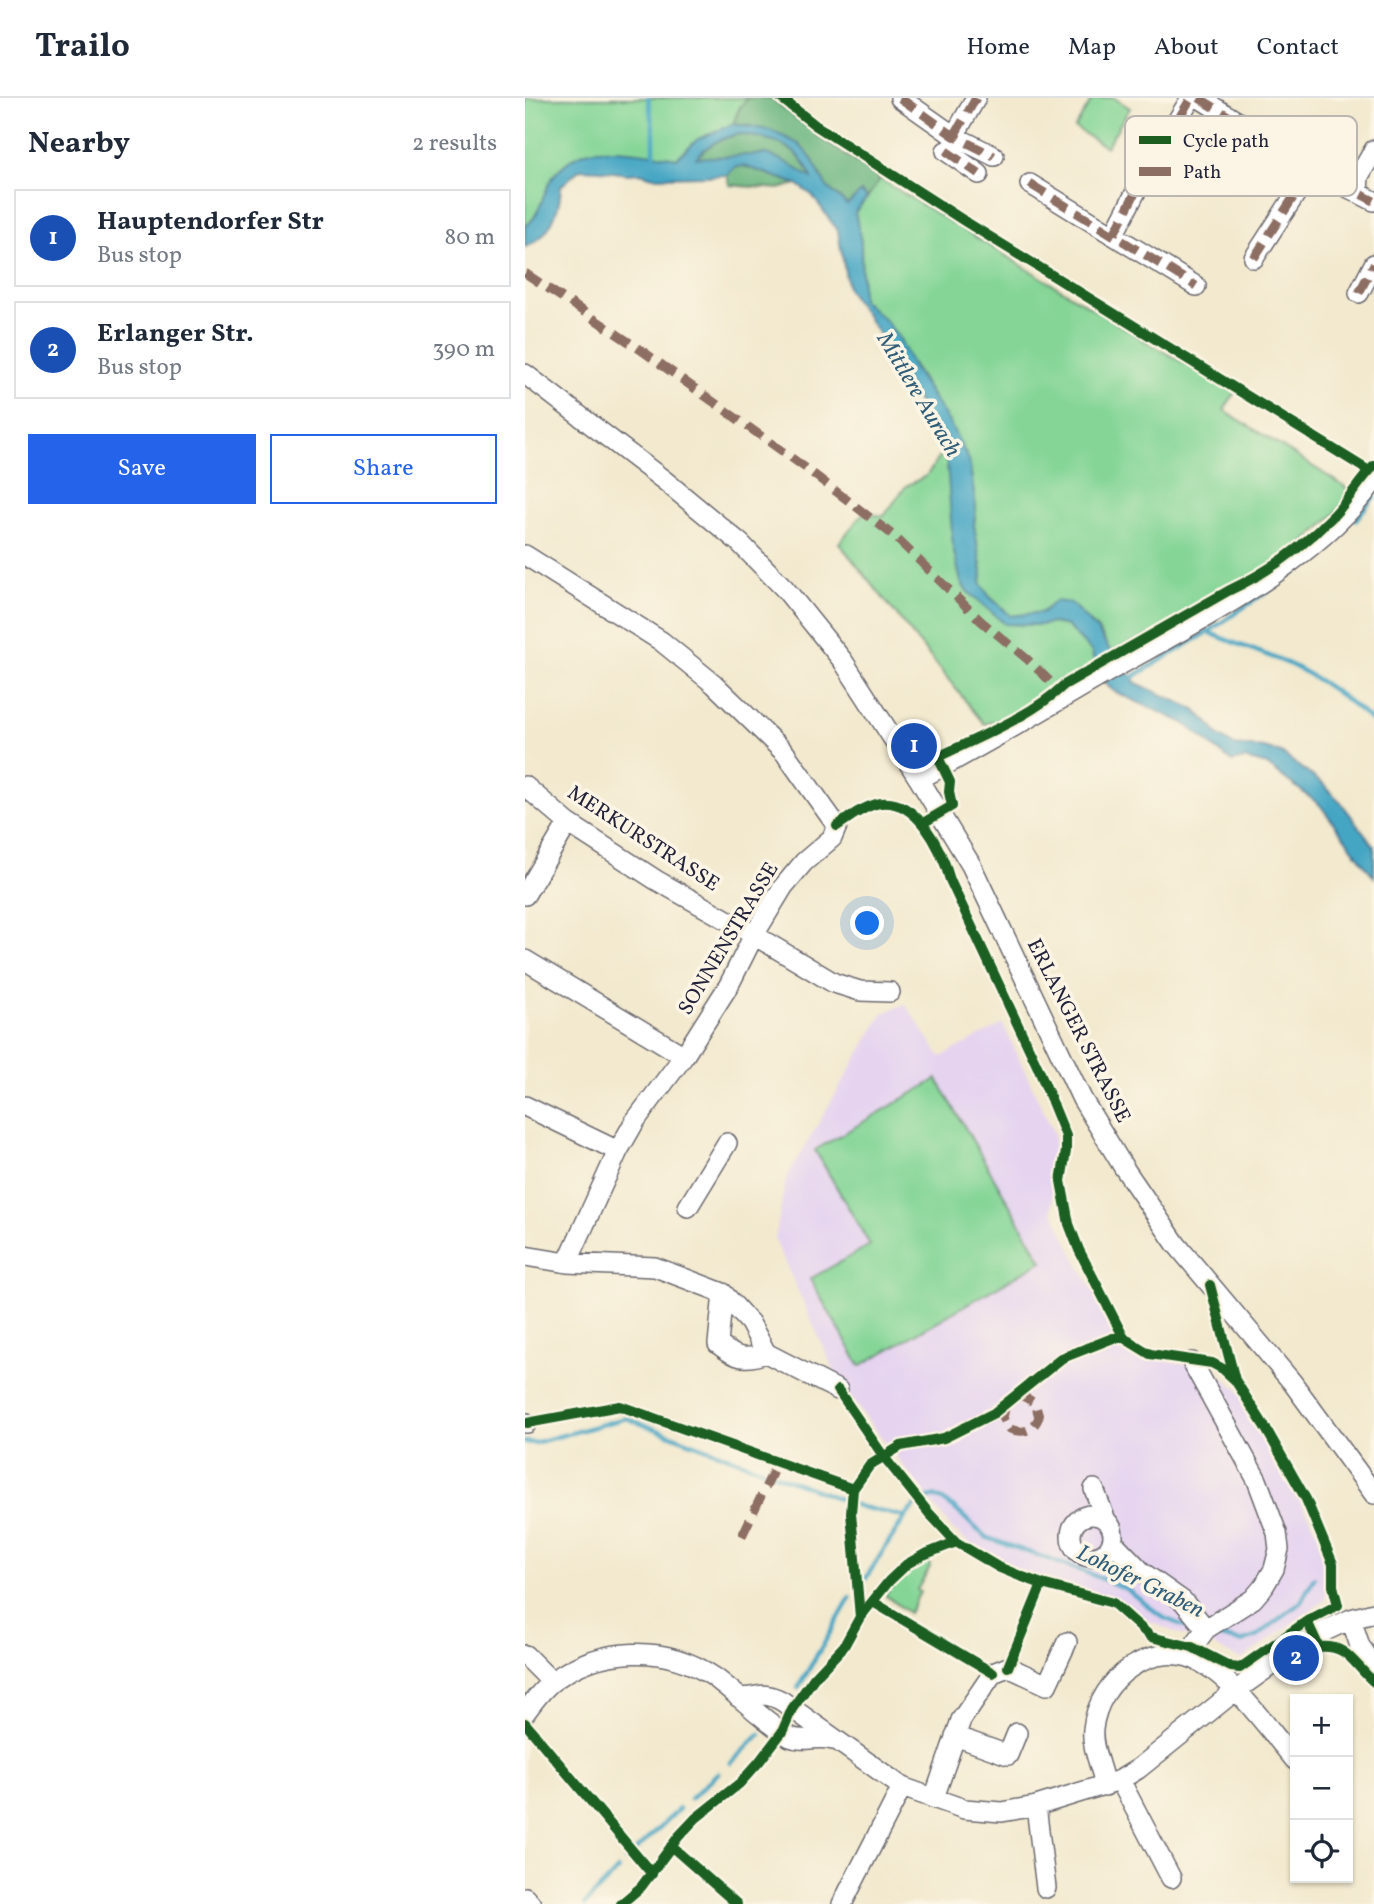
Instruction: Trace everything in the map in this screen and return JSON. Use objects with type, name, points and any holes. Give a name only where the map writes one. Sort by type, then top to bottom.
[{"type":"street","points":[[900,98],[950,143],[979,174]]},
{"type":"street","points":[[950,143],[976,98]]},
{"type":"street","points":[[1180,116],[1191,98]]},
{"type":"street","points":[[1199,98],[1229,116]]},
{"type":"street","points":[[950,143],[994,156]]},
{"type":"street","points":[[1366,197],[1359,176],[1374,150]]},
{"type":"street","points":[[1030,184],[1196,286]]},
{"type":"street","points":[[1114,234],[1134,196]]},
{"type":"street","points":[[1254,258],[1294,196]]},
{"type":"street","points":[[1359,293],[1374,264]]},
{"type":"street","name":"ERLANGER STRASSE","points":[[525,374],[665,481],[740,543],[785,589],[843,661],[971,865],[1082,1099],[1124,1168],[1176,1244],[1292,1382],[1373,1494]]},
{"type":"street","points":[[919,779],[1253,587],[1341,520],[1374,481]]},
{"type":"street","name":"SONNENSTRASSE","points":[[525,555],[661,641],[714,684],[785,753],[837,826],[832,838],[803,862],[783,887],[754,935],[729,985],[684,1056],[635,1121],[618,1151],[568,1263]]},
{"type":"street","name":"MERKURSTRASSE","points":[[525,786],[568,823],[656,880],[834,984],[860,991],[890,992]]},
{"type":"street","points":[[525,895],[568,823]]},
{"type":"street","points":[[525,960],[684,1056]]},
{"type":"street","points":[[525,1106],[618,1151]]},
{"type":"street","points":[[688,1207],[727,1143]]},
{"type":"street","points":[[525,1256],[568,1263],[655,1267],[723,1293],[750,1323],[766,1353],[838,1390]]},
{"type":"street","points":[[723,1293],[718,1344],[731,1354],[750,1359],[766,1353]]},
{"type":"street","points":[[1186,1656],[1206,1629],[1253,1599],[1274,1569],[1279,1549],[1277,1533],[1257,1480],[1192,1362]]},
{"type":"street","points":[[1094,1489],[1113,1531],[1112,1541],[1107,1551],[1101,1555],[1090,1557],[1079,1552],[1071,1540],[1073,1525],[1082,1517],[1097,1515],[1105,1518]]},
{"type":"street","points":[[1112,1541],[1142,1572],[1183,1601],[1206,1629]]},
{"type":"street","points":[[525,1713],[552,1682],[595,1658],[650,1654],[683,1660],[713,1676],[790,1737],[801,1740],[823,1737],[833,1740],[902,1787],[964,1809],[1002,1812],[1036,1806],[1112,1783],[1138,1769],[1235,1691],[1308,1640],[1351,1619],[1374,1604]]},
{"type":"street","points":[[1351,1619],[1374,1613]]},
{"type":"street","points":[[1351,1619],[1360,1646],[1374,1666]]},
{"type":"street","points":[[934,1798],[961,1720],[993,1673],[1008,1667],[1047,1685],[1067,1642]]},
{"type":"street","points":[[1171,1878],[1112,1783],[1092,1731],[1097,1709],[1125,1672],[1142,1660],[1167,1654],[1186,1656],[1211,1668],[1235,1691],[1292,1757]]},
{"type":"street","points":[[525,1656],[552,1682]]},
{"type":"street","points":[[955,1736],[1008,1755],[1017,1733]]},
{"type":"street","points":[[842,1904],[902,1787]]},
{"type":"street","points":[[1036,1806],[1046,1888]]},
{"type":"street","points":[[525,1897],[531,1904]]},
{"type":"shaded area","points":[[905,1004],[941,1057],[1003,1024],[1054,1134],[1052,1208],[1072,1252],[1122,1343],[1135,1354],[1214,1370],[1238,1390],[1317,1531],[1327,1574],[1325,1600],[1241,1660],[1213,1645],[1135,1615],[1117,1599],[1045,1579],[1005,1564],[972,1545],[953,1530],[840,1384],[775,1240],[786,1179],[883,1013]]},
{"type":"green space","points":[[525,98],[748,98],[740,107],[733,124],[698,139],[677,158],[601,151],[581,155],[560,170],[537,212],[525,227]]},
{"type":"green space","points":[[748,98],[771,98],[818,136],[880,179],[867,198],[861,192],[848,205],[826,186],[812,159],[750,126],[733,124],[740,107]]},
{"type":"green space","points":[[1093,98],[1114,98],[1130,108],[1106,147],[1075,128]]},
{"type":"green space","points":[[738,134],[774,141],[792,150],[800,157],[812,179],[766,154],[696,159],[715,143]]},
{"type":"green space","points":[[744,166],[797,184],[779,189],[729,185],[727,175],[735,167]]},
{"type":"green space","points":[[880,179],[1149,343],[1235,392],[1224,410],[1345,487],[1351,494],[1334,515],[1305,542],[1248,582],[1156,633],[1110,652],[1096,628],[1083,618],[1057,613],[1011,616],[989,596],[981,584],[982,572],[974,525],[976,507],[969,460],[885,320],[862,300],[861,241],[855,212]]},
{"type":"green space","points":[[944,451],[961,582],[966,590],[1005,624],[1053,623],[1067,626],[1092,652],[1094,662],[1085,674],[1019,716],[984,724],[839,543],[863,513],[884,516],[906,486],[926,476]]},
{"type":"green space","points":[[937,1079],[1042,1261],[860,1366],[810,1279],[870,1245],[815,1150]]},
{"type":"green space","points":[[927,1557],[930,1567],[917,1590],[920,1592],[909,1613],[885,1595],[901,1575]]},
{"type":"water","name":"Mittlere Aurach","points":[[733,124],[770,130],[799,144],[812,159],[826,186],[847,205],[861,192],[867,198],[855,212],[861,241],[862,300],[885,320],[900,339],[913,367],[949,422],[969,460],[976,507],[974,525],[982,572],[981,584],[989,596],[1011,616],[1043,612],[1055,601],[1071,603],[1097,630],[1136,683],[1192,708],[1219,736],[1233,745],[1264,748],[1281,753],[1323,784],[1374,846],[1374,877],[1320,805],[1267,765],[1245,759],[1232,762],[1184,723],[1115,692],[1108,686],[1094,662],[1092,652],[1067,626],[1053,623],[1005,624],[966,590],[961,582],[953,548],[947,462],[942,444],[879,334],[848,290],[838,231],[812,195],[797,184],[744,166],[735,167],[727,175],[708,176],[653,177],[640,173],[580,169],[561,186],[556,214],[547,230],[534,243],[525,247],[525,227],[537,212],[554,175],[573,158],[590,151],[609,150],[677,158],[698,139]],"holes":[[[738,134],[773,141],[791,150],[806,166],[812,178],[766,154],[696,158],[720,140]]]},
{"type":"waterway","points":[[648,98],[654,134],[654,154]]},
{"type":"waterway","points":[[1356,519],[1374,496]]},
{"type":"waterway","points":[[1208,632],[1301,568],[1343,532]]},
{"type":"waterway","points":[[1126,681],[1208,632],[1300,670],[1333,690],[1374,723]]},
{"type":"waterway","name":"Lohofer Graben","points":[[525,1442],[534,1443],[626,1418],[861,1507],[906,1517]]},
{"type":"waterway","name":"Lohofer Graben","points":[[860,1586],[910,1511],[934,1496],[949,1505],[988,1538],[1126,1589],[1164,1618],[1197,1631]]},
{"type":"waterway","name":"Lohofer Graben","points":[[1209,1634],[1241,1642],[1256,1637],[1301,1602],[1314,1578]]},
{"type":"waterway","name":"Lohofer Graben","points":[[798,1688],[850,1598]]},
{"type":"waterway","name":"Lohofer Graben","points":[[731,1763],[760,1734]]},
{"type":"waterway","name":"Lohofer Graben","points":[[690,1799],[718,1773]]},
{"type":"waterway","name":"Lohofer Graben","points":[[626,1860],[679,1809]]},
{"type":"waterway","name":"Lohofer Graben","points":[[585,1904],[618,1870]]},
{"type":"marked path","points":[[900,98],[954,136],[994,156]]},
{"type":"marked path","points":[[954,136],[976,98]]},
{"type":"marked path","points":[[1180,116],[1191,98]]},
{"type":"marked path","points":[[1199,98],[1228,116]]},
{"type":"marked path","points":[[946,151],[979,174]]},
{"type":"marked path","points":[[1030,184],[1196,286]]},
{"type":"marked path","points":[[1357,192],[1374,201]]},
{"type":"marked path","points":[[1114,234],[1134,196]]},
{"type":"marked path","points":[[1254,258],[1294,196]]},
{"type":"marked path","points":[[1359,293],[1374,264]]},
{"type":"marked path","points":[[525,273],[641,350],[807,469],[894,536],[981,621],[1059,690]]},
{"type":"marked path","points":[[1006,1404],[1003,1418],[1010,1429],[1024,1431],[1031,1428],[1039,1417],[1035,1403],[1023,1396],[1013,1398]]},
{"type":"marked path","points":[[742,1536],[777,1463]]},
{"type":"cycle path","points":[[781,98],[815,125],[966,222],[1369,471]]},
{"type":"cycle path","points":[[923,823],[952,806],[950,782],[938,757],[1037,707],[1064,685],[1270,568],[1297,549],[1321,527],[1374,466]]},
{"type":"cycle path","points":[[837,826],[865,808],[890,803],[903,807],[915,816],[934,840],[1039,1070],[1066,1136],[1061,1181],[1069,1224],[1079,1250],[1124,1338]]},
{"type":"cycle path","points":[[1210,1285],[1235,1380]]},
{"type":"cycle path","points":[[527,1423],[620,1406],[853,1489],[870,1465],[901,1446],[944,1438],[994,1413],[1062,1358],[1113,1338],[1124,1338],[1150,1354],[1212,1363],[1235,1380],[1306,1499],[1333,1564],[1333,1586],[1338,1605],[1307,1621],[1240,1668],[1231,1667],[1192,1647],[1151,1637],[1113,1603],[1020,1576],[998,1567],[956,1542],[884,1457],[838,1390]]},
{"type":"cycle path","points":[[853,1489],[851,1513],[860,1617]]},
{"type":"cycle path","points":[[621,1904],[641,1887],[696,1818],[740,1783],[759,1762],[782,1732],[792,1709],[814,1678],[844,1646],[860,1617],[889,1581],[907,1564],[956,1542]]},
{"type":"cycle path","points":[[1008,1667],[1042,1584]]},
{"type":"cycle path","points":[[873,1602],[993,1673]]},
{"type":"cycle path","points":[[1307,1621],[1319,1647],[1344,1652],[1374,1682]]},
{"type":"cycle path","points":[[525,1723],[652,1874]]},
{"type":"cycle path","points":[[671,1846],[737,1904]]},
{"type":"place","name":"Hauptendorfer Str","points":[[914,746]]},
{"type":"place","name":"Erlanger Str.","points":[[1296,1658]]}]
